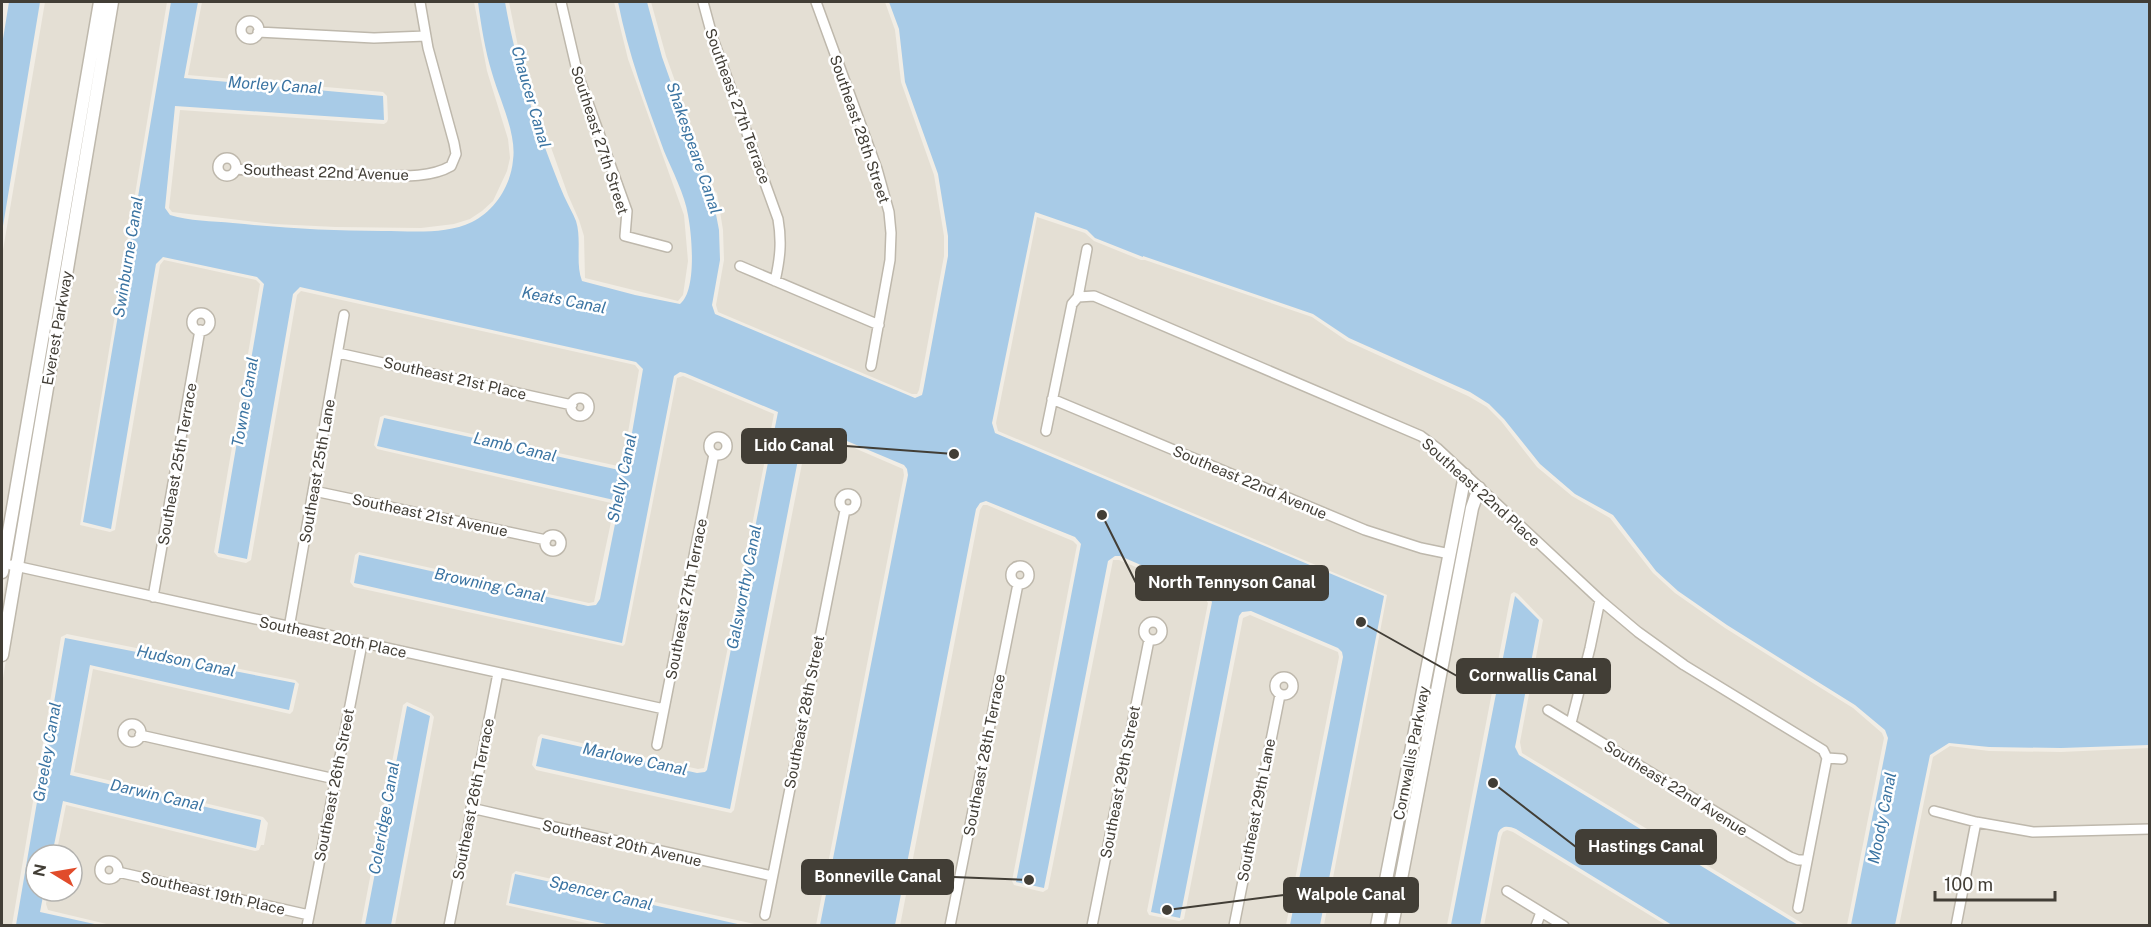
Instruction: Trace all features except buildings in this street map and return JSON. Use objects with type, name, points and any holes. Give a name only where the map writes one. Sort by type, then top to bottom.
[{"type":"street","name":"Everest Parkway","points":[[2,655],[60,309],[103,19],[100,2]]},
{"type":"street","name":"Everest Parkway","points":[[2,568],[46,307],[103,19],[112,2]]},
{"type":"street","points":[[258,32],[362,37],[426,36],[420,2]]},
{"type":"street","name":"Southeast 27th Street","points":[[561,2],[578,75],[627,211],[625,236],[668,247]]},
{"type":"street","name":"Southeast 27th Terrace","points":[[703,2],[719,57],[778,219],[781,258],[775,281]]},
{"type":"street","name":"Southeast 28th Street","points":[[816,2],[877,169],[889,213],[890,260],[871,366]]},
{"type":"street","name":"Southeast 22nd Avenue","points":[[236,169],[296,174],[388,176],[443,171],[451,166],[456,154],[454,143],[426,36]]},
{"type":"street","points":[[1046,431],[1072,304],[1078,297],[1087,249]]},
{"type":"street","points":[[740,266],[879,326]]},
{"type":"street","name":"Southeast 22nd Place","points":[[1078,297],[1094,296],[1405,428],[1429,441],[1599,600],[1658,647],[1823,750],[1827,758]]},
{"type":"street","points":[[46,307],[60,309]]},
{"type":"street","name":"Southeast 25th Lane","points":[[289,627],[344,315]]},
{"type":"street","name":"Southeast 25th Terrace","points":[[153,597],[201,330]]},
{"type":"street","name":"Southeast 21st Place","points":[[338,353],[572,405]]},
{"type":"street","name":"Southeast 22nd Avenue","points":[[1052,399],[1365,530],[1421,548],[1450,554]]},
{"type":"street","name":"Southeast 27th Terrace","points":[[657,745],[714,454]]},
{"type":"street","name":"Cornwallis Parkway","points":[[1377,926],[1465,476]]},
{"type":"street","name":"Cornwallis Parkway","points":[[1392,926],[1472,508],[1479,488]]},
{"type":"street","name":"Southeast 21st Avenue","points":[[314,491],[546,540]]},
{"type":"street","name":"Southeast 28th Street","points":[[765,915],[845,510]]},
{"type":"street","name":"Southeast 20th Place","points":[[2,568],[16,566],[664,709]]},
{"type":"street","name":"Southeast 28th Terrace","points":[[952,925],[1018,584]]},
{"type":"street","points":[[1571,723],[1590,648],[1599,600]]},
{"type":"street","name":"Southeast 29th Street","points":[[1092,926],[1149,640]]},
{"type":"street","name":"Southeast 26th Street","points":[[307,926],[362,644]]},
{"type":"street","name":"Southeast 26th Terrace","points":[[448,926],[498,673]]},
{"type":"street","name":"Southeast 29th Lane","points":[[1234,926],[1280,695]]},
{"type":"street","name":"Southeast 22nd Avenue","points":[[1548,710],[1790,857],[1807,860]]},
{"type":"street","points":[[140,735],[335,779]]},
{"type":"street","points":[[1798,908],[1827,758],[1842,759]]},
{"type":"street","points":[[1401,803],[1415,806]]},
{"type":"street","name":"Southeast 20th Avenue","points":[[471,808],[772,876]]},
{"type":"street","points":[[1934,811],[1976,822],[2042,833],[2150,829]]},
{"type":"street","points":[[1956,926],[1976,822]]},
{"type":"street","name":"Southeast 19th Place","points":[[118,872],[309,915]]},
{"type":"street","points":[[1507,891],[1564,926]]},
{"type":"street","points":[[1536,926],[1541,912]]},
{"type":"shaded area","points":[[45,2],[95,2],[2,544],[2,256]]},
{"type":"shaded area","points":[[117,2],[167,2],[80,525],[110,532],[115,530],[160,265],[164,260],[256,280],[260,284],[214,552],[218,557],[246,563],[251,560],[297,295],[301,291],[635,365],[639,370],[623,461],[618,466],[385,415],[380,417],[374,445],[377,449],[611,503],[614,508],[594,602],[589,603],[359,552],[355,555],[350,582],[354,587],[623,646],[677,378],[683,376],[774,414],[704,768],[698,769],[541,734],[538,737],[532,765],[536,770],[731,813],[734,810],[808,433],[815,431],[903,469],[904,475],[816,925],[759,925],[516,871],[512,874],[506,905],[595,925],[395,925],[434,717],[431,713],[407,702],[403,705],[361,925],[115,926],[48,910],[46,903],[84,903],[84,843],[58,843],[66,805],[255,851],[264,845],[268,823],[263,817],[74,772],[93,669],[290,714],[293,711],[299,684],[295,680],[67,634],[61,637],[26,843],[24,843],[12,925],[2,926],[2,684]]},
{"type":"shaded area","points":[[202,2],[474,2],[487,71],[508,139],[510,158],[507,171],[493,201],[470,219],[454,224],[421,228],[274,224],[172,212],[169,208],[180,110],[384,124],[388,119],[387,96],[383,92],[188,75]]},
{"type":"shaded area","points":[[509,2],[614,2],[628,59],[684,215],[688,261],[683,295],[678,301],[585,278],[584,236],[522,66]]},
{"type":"shaded area","points":[[651,2],[885,2],[895,30],[901,82],[934,175],[944,236],[944,256],[917,394],[912,394],[718,312],[716,305],[724,260],[723,230],[717,193],[666,56]]},
{"type":"shaded area","points":[[1037,217],[1085,233],[1094,241],[1141,260],[1312,317],[1347,341],[1468,396],[1487,407],[1537,467],[1572,496],[1610,518],[1653,573],[1675,593],[1725,628],[1853,708],[1882,733],[1884,738],[1847,925],[1805,925],[1522,753],[1520,742],[1543,620],[1514,592],[1511,594],[1447,925],[1396,925],[1479,499],[1485,486],[1476,483],[1411,801],[1407,800],[1372,925],[1324,925],[1387,595],[998,431],[996,423]]},
{"type":"shaded area","points":[[50,312],[55,313],[2,628],[2,601]]},
{"type":"shaded area","points":[[983,505],[1073,541],[1077,545],[1012,881],[1014,885],[1043,892],[1048,889],[1113,560],[1119,560],[1203,595],[1208,603],[1147,911],[1149,915],[1179,921],[1184,919],[1243,618],[1250,615],[1338,652],[1339,657],[1286,925],[900,926],[980,510]]},
{"type":"shaded area","points":[[1950,746],[1989,751],[2061,752],[2149,748],[2149,925],[1899,926],[1933,757]]},
{"type":"shaded area","points":[[1507,830],[1666,925],[1484,926],[1501,837]]},
{"type":"water","points":[[9,2],[40,2],[2,232],[2,45]]},
{"type":"water","points":[[171,2],[198,2],[184,78],[383,96],[384,120],[175,106],[165,208],[170,215],[201,221],[289,228],[416,232],[451,229],[480,217],[495,204],[505,188],[512,169],[514,150],[507,116],[487,55],[478,2],[505,2],[515,51],[537,125],[578,228],[579,267],[582,281],[680,304],[689,287],[691,275],[690,224],[678,183],[664,151],[632,59],[618,2],[647,2],[662,57],[714,204],[719,230],[720,260],[712,305],[715,314],[915,398],[922,395],[923,391],[948,256],[948,236],[938,174],[905,82],[899,29],[889,2],[2149,2],[2149,745],[2061,748],[1989,747],[1949,743],[1930,755],[1895,925],[1851,925],[1888,738],[1885,730],[1855,705],[1727,625],[1678,591],[1656,571],[1613,515],[1575,494],[1540,464],[1504,419],[1489,404],[1470,392],[1349,338],[1313,314],[1143,257],[1095,238],[1087,230],[1035,212],[992,423],[995,433],[1384,596],[1320,925],[1290,925],[1343,657],[1342,652],[1338,648],[1251,611],[1242,612],[1239,616],[1180,918],[1151,912],[1212,602],[1206,593],[1120,556],[1115,556],[1108,561],[1044,888],[1016,882],[1081,544],[1075,537],[986,501],[980,503],[976,509],[895,925],[820,925],[908,475],[904,465],[816,428],[808,428],[803,434],[730,809],[536,766],[542,738],[697,773],[707,770],[778,412],[685,373],[680,372],[674,376],[622,643],[354,583],[359,555],[588,606],[596,605],[600,599],[618,509],[614,500],[377,446],[384,418],[619,470],[623,469],[627,462],[643,369],[636,362],[300,287],[293,294],[247,559],[218,553],[264,284],[257,277],[163,257],[156,264],[111,529],[83,522]]},
{"type":"water","points":[[1515,596],[1539,620],[1515,747],[1519,755],[1798,925],[1672,925],[1516,829],[1503,827],[1498,833],[1480,925],[1451,925]]},
{"type":"water","name":"Greeley Canal","points":[[65,638],[295,683],[289,710],[90,665],[70,775],[261,820],[256,848],[63,801],[54,843],[30,843]]},
{"type":"water","points":[[407,706],[430,716],[391,925],[365,925]]},
{"type":"water","points":[[515,874],[742,925],[611,925],[509,903]]},
{"type":"water","points":[[24,878],[24,903],[42,903],[40,912],[99,925],[16,925]]},
{"type":"place","name":"Lido Canal","points":[[954,454]]},
{"type":"place","name":"North Tennyson Canal","points":[[1102,515]]},
{"type":"place","name":"Cornwallis Canal","points":[[1361,622]]},
{"type":"place","name":"Hastings Canal","points":[[1493,783]]},
{"type":"place","name":"Bonneville Canal","points":[[1029,880]]},
{"type":"place","name":"Walpole Canal","points":[[1167,910]]},
{"type":"water label","name":"Morley Canal","points":[[275,85]]},
{"type":"water label","name":"Chaucer Canal","points":[[531,97]]},
{"type":"water label","name":"Shakespeare Canal","points":[[694,148]]},
{"type":"water label","name":"Swinburne Canal","points":[[128,257]]},
{"type":"water label","name":"Keats Canal","points":[[564,300]]},
{"type":"water label","name":"Towne Canal","points":[[245,402]]},
{"type":"water label","name":"Lamb Canal","points":[[515,447]]},
{"type":"water label","name":"Shelly Canal","points":[[622,478]]},
{"type":"water label","name":"Browning Canal","points":[[490,585]]},
{"type":"water label","name":"Galsworthy Canal","points":[[744,587]]},
{"type":"water label","name":"Hudson Canal","points":[[186,661]]},
{"type":"water label","name":"Marlowe Canal","points":[[635,759]]},
{"type":"water label","name":"Darwin Canal","points":[[157,795]]},
{"type":"water label","name":"Coleridge Canal","points":[[384,818]]},
{"type":"water label","name":"Moody Canal","points":[[1882,818]]},
{"type":"water label","name":"Spencer Canal","points":[[601,893]]}]
